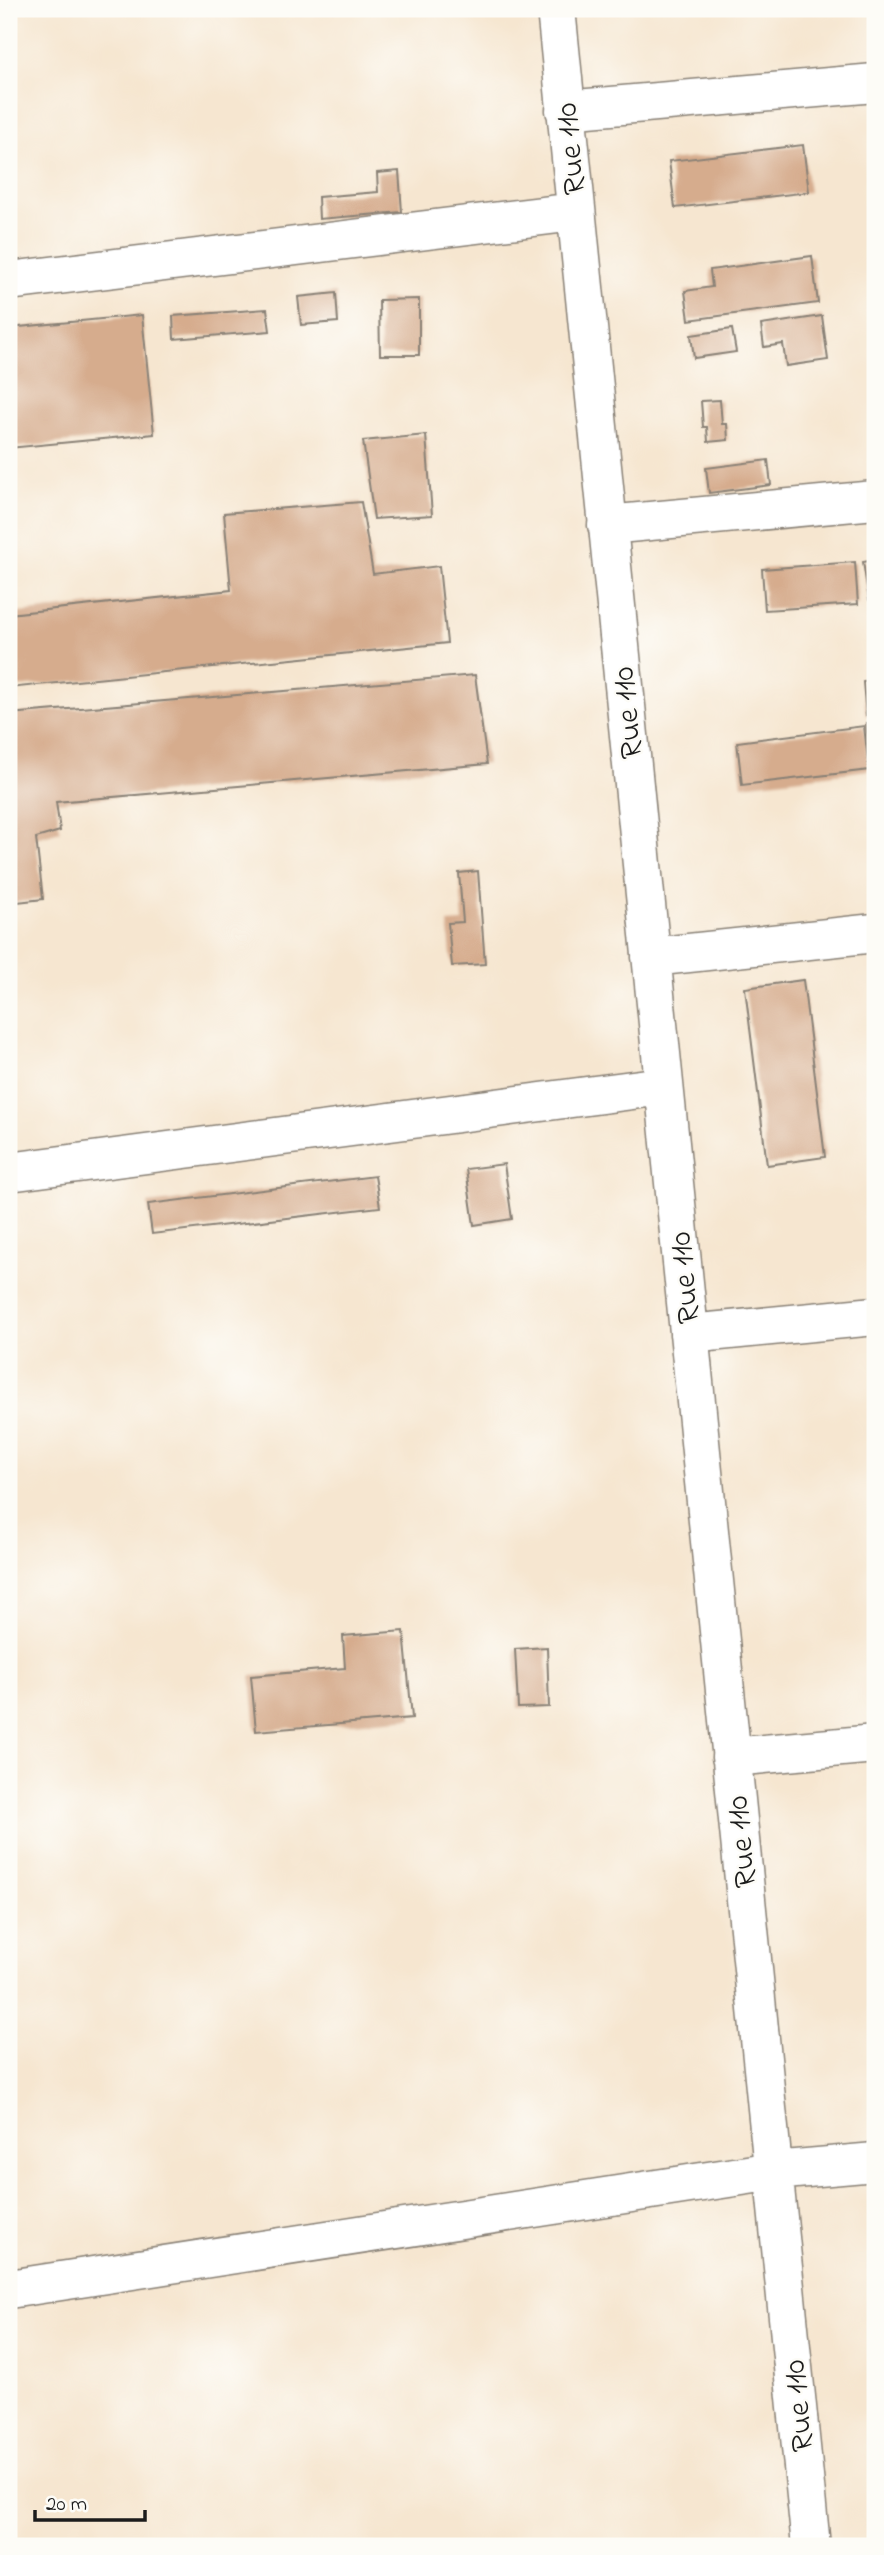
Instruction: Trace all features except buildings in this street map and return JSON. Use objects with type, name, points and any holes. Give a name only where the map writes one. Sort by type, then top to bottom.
[{"type":"street","name":"Rue 110","points":[[556,9],[811,2546]]},
{"type":"street","points":[[565,110],[875,83]]},
{"type":"street","points":[[9,281],[575,212]]},
{"type":"street","points":[[607,525],[875,500]]},
{"type":"street","points":[[651,957],[875,933]]},
{"type":"street","points":[[9,1172],[663,1086]]},
{"type":"street","points":[[689,1334],[875,1316]]},
{"type":"street","points":[[732,1757],[875,1744]]},
{"type":"street","points":[[9,2289],[773,2171],[875,2162]]}]
